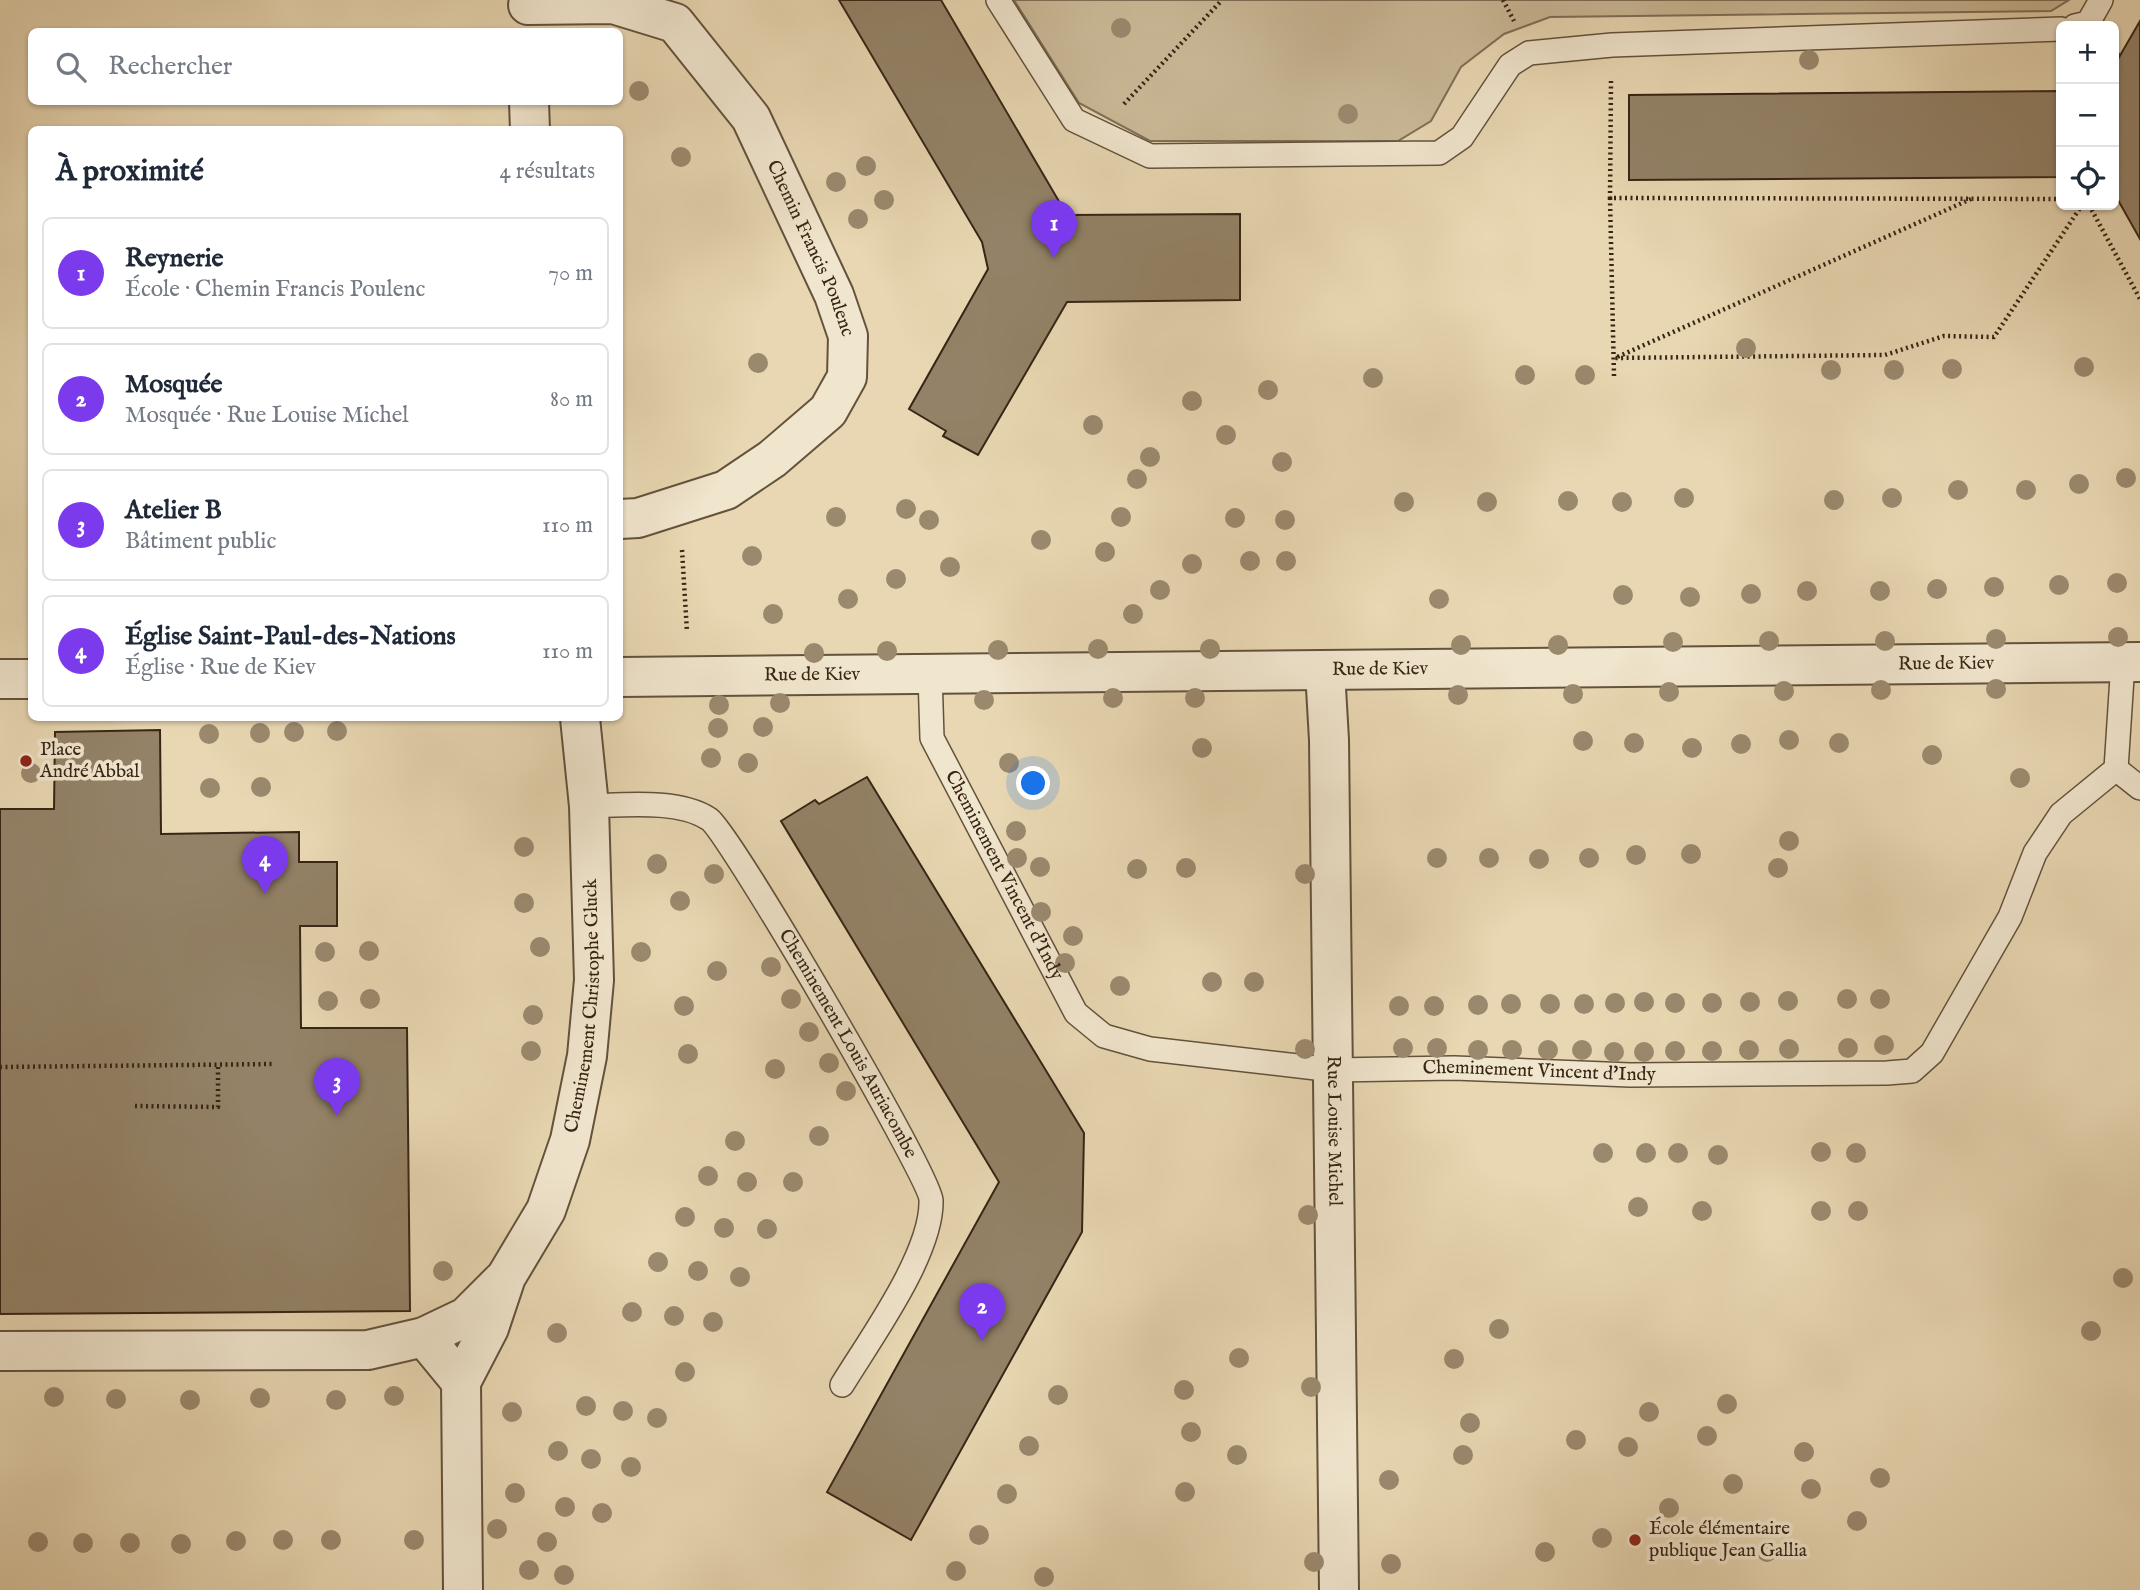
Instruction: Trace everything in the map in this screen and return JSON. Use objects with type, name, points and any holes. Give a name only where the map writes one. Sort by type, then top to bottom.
[{"type":"street","name":"Chemin Francis Poulenc","points":[[528,12],[612,4],[675,23],[751,118],[834,295],[848,336],[847,377],[828,411],[772,459],[726,490],[679,507],[638,518],[623,519]]},
{"type":"street","points":[[529,105],[530,126]]},
{"type":"street","name":"Rue de Kiev","points":[[623,677],[2131,662]]},
{"type":"street","name":"Rue Louise Michel","points":[[1325,671],[1329,740],[1339,1590]]},
{"type":"street","points":[[0,679],[28,679]]},
{"type":"street","name":"Cheminement Christophe Gluck","points":[[461,1382],[489,1328],[506,1277],[546,1210],[570,1140],[587,1056],[593,980],[589,806],[580,721]]},
{"type":"street","name":"Cheminement Christophe Gluck","points":[[0,1351],[368,1350],[424,1337],[466,1317],[506,1277]]},
{"type":"street","points":[[424,1337],[461,1382],[463,1590]]},
{"type":"lane","points":[[998,0],[1074,120],[1150,156],[1438,153],[1462,137],[1510,65],[1529,53],[1612,45],[2056,29]]},
{"type":"lane","points":[[2089,21],[2101,0]]},
{"type":"lane","points":[[2131,662],[2116,769],[2140,788]]},
{"type":"lane","name":"Cheminement Vincent d'Indy","points":[[930,674],[932,738],[1076,1013],[1104,1036],[1150,1049],[1333,1070],[1454,1068],[1630,1075],[1912,1071],[1932,1053],[2010,917],[2035,853],[2061,814],[2116,769]]},
{"type":"lane","name":"Cheminement Louis Auriacombe","points":[[589,806],[661,804],[710,820],[748,874],[885,1104],[931,1199],[919,1257],[842,1385]]},
{"type":"path","points":[[1097,132],[1222,0]]},
{"type":"path","points":[[1612,45],[1610,198],[1614,376]]},
{"type":"path","points":[[1610,198],[2056,199]]},
{"type":"path","points":[[1615,358],[1971,199]]},
{"type":"path","points":[[1615,358],[1885,355],[1944,336],[1994,337],[2079,210]]},
{"type":"path","points":[[2092,210],[2140,299]]},
{"type":"path","points":[[679,507],[690,678]]},
{"type":"path","points":[[0,1067],[275,1063]]},
{"type":"path","points":[[135,1107],[218,1107],[218,1064]]},
{"type":"shaded area","points":[[1014,0],[2069,0],[2051,11],[1550,17],[1504,34],[1461,67],[1431,121],[1398,141],[1150,141],[1079,103]]},
{"type":"building","points":[[839,0],[941,0],[1067,215],[1240,214],[1240,300],[1067,302],[978,455],[943,436],[946,431],[909,409],[988,269],[982,242]]},
{"type":"building","points":[[2140,21],[2140,239],[2119,202],[2119,57]]},
{"type":"building","points":[[2056,91],[2056,177],[1629,180],[1629,95]]},
{"type":"building","points":[[160,730],[161,834],[299,832],[299,862],[337,862],[337,926],[300,926],[301,1028],[407,1028],[410,1311],[0,1314],[0,809],[54,809],[55,732]]},
{"type":"building","points":[[867,777],[1084,1133],[1082,1232],[911,1540],[827,1492],[999,1182],[781,821],[815,800],[819,804]]},
{"type":"place","name":"Reynerie","points":[[1054,258]]},
{"type":"place","name":"Place André Abbal","points":[[26,761]]},
{"type":"place","name":"Église Saint-Paul-des-Nations","points":[[265,894]]},
{"type":"place","name":"Atelier B","points":[[337,1116]]},
{"type":"place","name":"Mosquée","points":[[982,1341]]},
{"type":"place","name":"École élémentaire publique Jean Gallia","points":[[1635,1540]]}]
